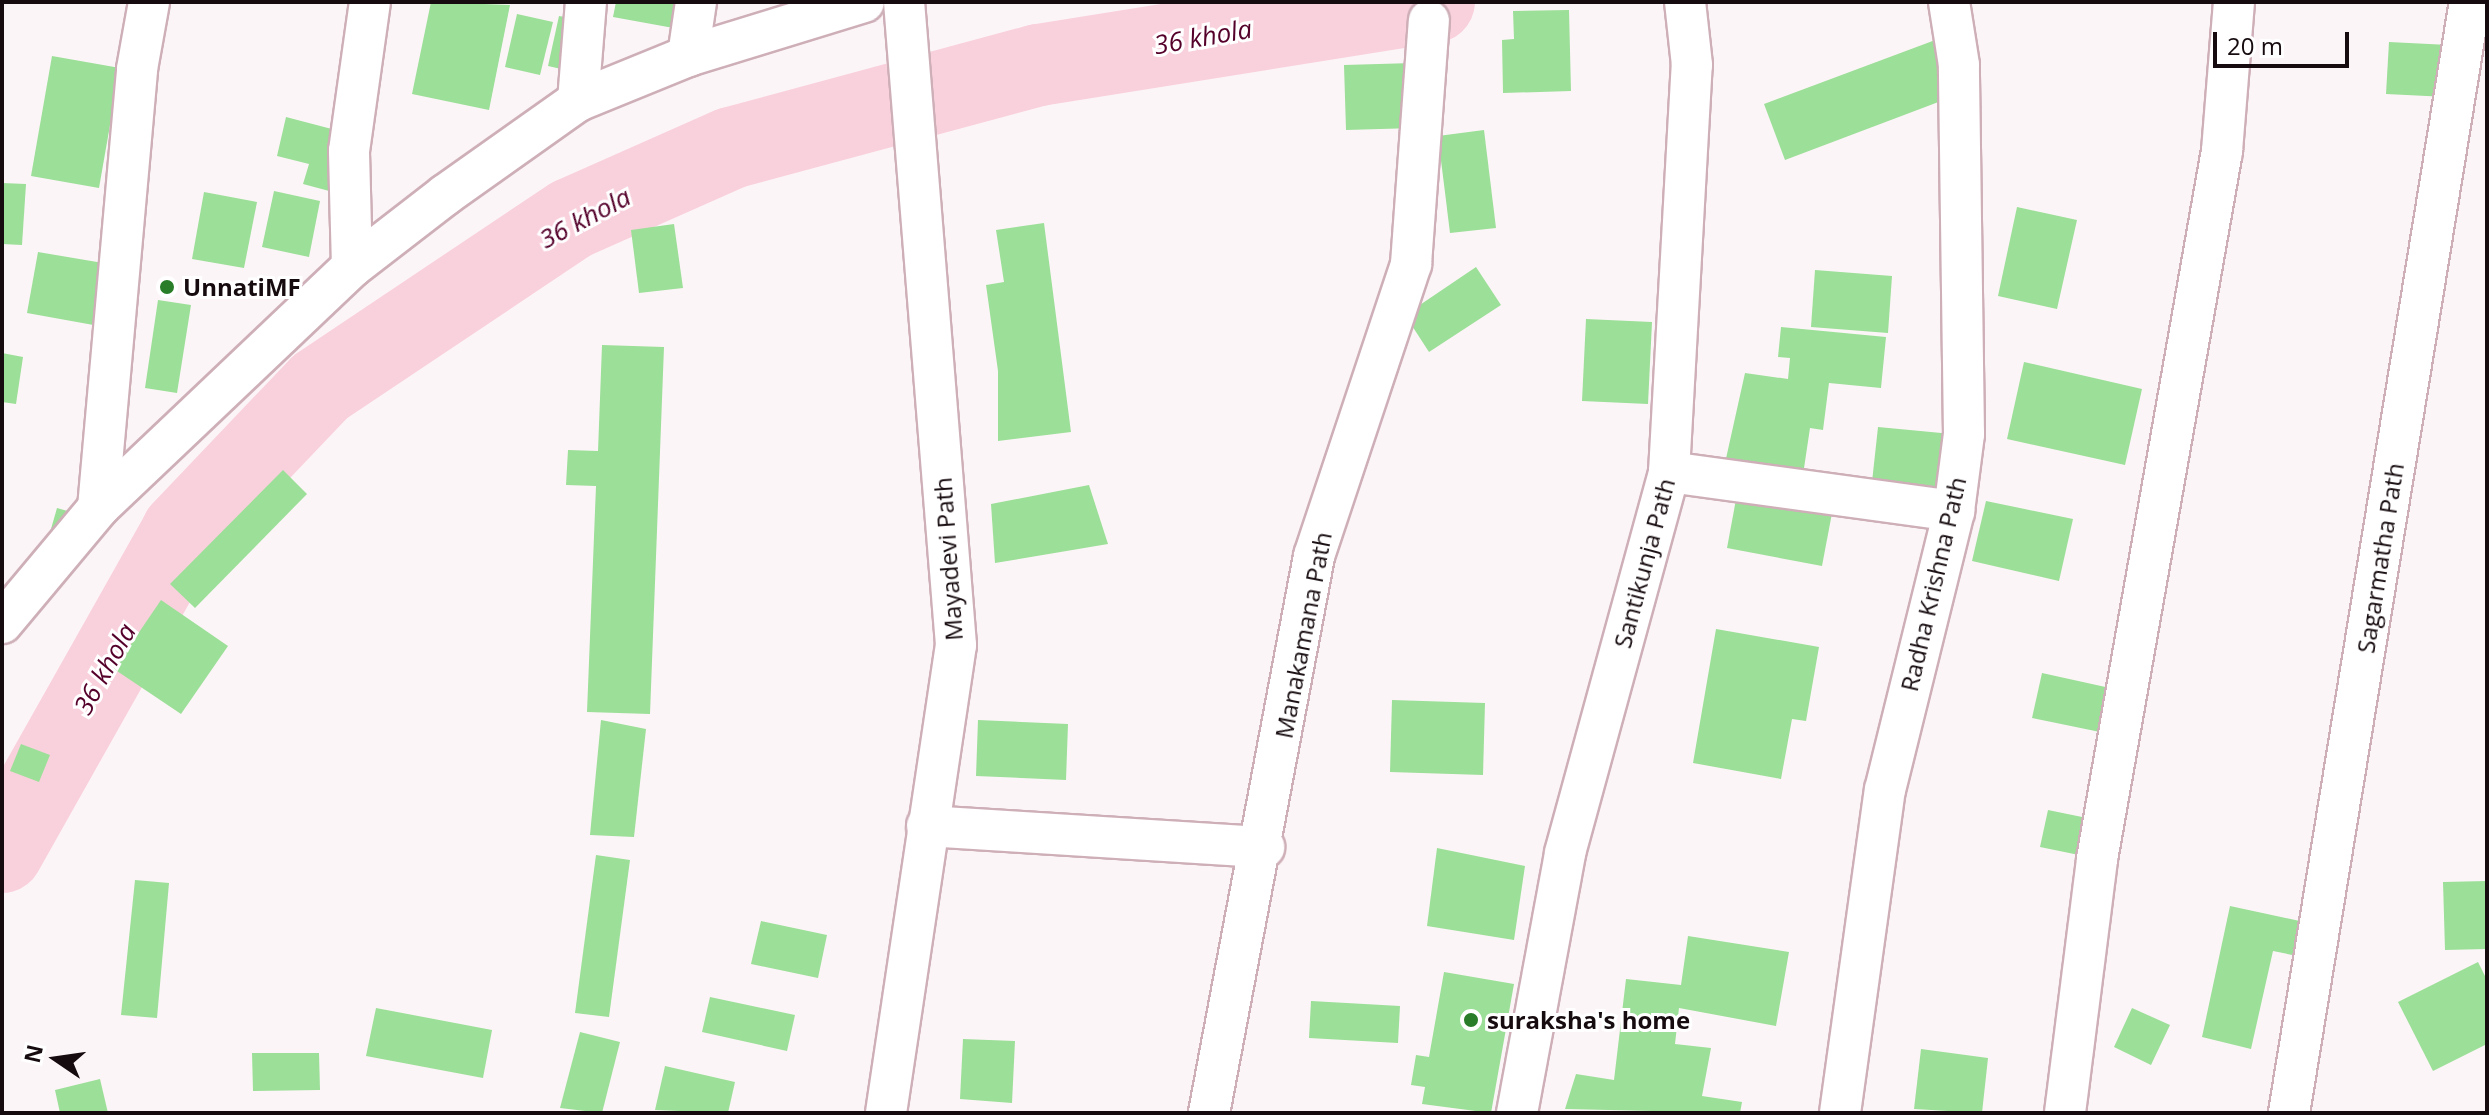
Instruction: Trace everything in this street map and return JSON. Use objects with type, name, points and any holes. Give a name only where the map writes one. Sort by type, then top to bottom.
[{"type":"street","points":[[98,508],[137,69],[149,2]]},
{"type":"street","points":[[352,267],[349,151],[370,2]]},
{"type":"street","points":[[578,101],[586,2]]},
{"type":"street","points":[[688,56],[696,2]]},
{"type":"street","points":[[2,623],[98,508],[352,267],[578,101],[688,56],[864,2]]},
{"type":"street","name":"Mayadevi Path","points":[[886,1113],[956,645],[904,2]]},
{"type":"street","name":"Santikunja Path","points":[[1517,1113],[1565,853],[1669,472],[1692,65],[1685,2]]},
{"type":"street","name":"Radha Krishna Path","points":[[1840,1113],[1885,790],[1954,511],[1964,434],[1959,65],[1949,2]]},
{"type":"street","points":[[2065,1113],[2097,859],[2222,151],[2234,2]]},
{"type":"street","name":"Sagarmatha Path","points":[[2289,1113],[2470,2]]},
{"type":"street","name":"Manakamana Path","points":[[1209,1113],[1264,847],[1314,556],[1411,264],[1429,21]]},
{"type":"street","points":[[1669,472],[1954,511]]},
{"type":"street","points":[[927,826],[1264,847]]},
{"type":"building","points":[[431,2],[510,5],[489,110],[412,94]]},
{"type":"building","points":[[616,2],[684,2],[679,29],[613,17]]},
{"type":"building","points":[[1569,10],[1571,91],[1503,93],[1502,40],[1514,39],[1513,11]]},
{"type":"building","points":[[517,14],[553,22],[540,75],[505,67]]},
{"type":"building","points":[[559,16],[581,20],[570,71],[548,66]]},
{"type":"building","points":[[1954,33],[1957,95],[1785,160],[1764,104]]},
{"type":"building","points":[[2389,42],[2449,45],[2447,97],[2386,94]]},
{"type":"building","points":[[52,56],[120,68],[99,188],[31,176]]},
{"type":"building","points":[[1413,63],[1415,128],[1346,130],[1344,65]]},
{"type":"building","points":[[286,117],[347,133],[333,192],[303,184],[309,164],[277,156]]},
{"type":"building","points":[[1484,130],[1496,228],[1450,233],[1438,136]]},
{"type":"building","points":[[2,183],[26,184],[22,245],[2,244]]},
{"type":"building","points":[[274,191],[320,201],[309,257],[262,247]]},
{"type":"building","points":[[204,192],[257,202],[244,268],[192,259]]},
{"type":"building","points":[[2017,207],[2077,220],[2057,309],[1998,296]]},
{"type":"building","points":[[1044,223],[1071,432],[998,441],[998,371],[986,285],[1004,282],[996,230]]},
{"type":"building","points":[[674,224],[683,288],[639,293],[631,230]]},
{"type":"building","points":[[38,252],[109,264],[99,326],[27,313]]},
{"type":"building","points":[[1476,267],[1501,305],[1429,352],[1405,315]]},
{"type":"building","points":[[1815,270],[1892,276],[1888,333],[1811,327]]},
{"type":"building","points":[[158,300],[191,305],[177,393],[145,388]]},
{"type":"building","points":[[1586,319],[1652,322],[1648,404],[1582,401]]},
{"type":"building","points":[[1781,327],[1886,337],[1881,388],[1829,383],[1823,430],[1810,428],[1803,475],[1725,463],[1745,373],[1788,379],[1790,358],[1778,357]]},
{"type":"building","points":[[602,345],[664,347],[650,714],[587,712],[596,486],[566,485],[568,450],[598,451]]},
{"type":"building","points":[[2,353],[23,357],[16,404],[2,402]]},
{"type":"building","points":[[2024,362],[2142,389],[2125,465],[2007,439]]},
{"type":"building","points":[[1878,427],[1952,434],[1946,489],[1872,482]]},
{"type":"building","points":[[283,470],[307,494],[195,608],[170,584]]},
{"type":"building","points":[[1089,485],[1108,544],[995,563],[991,504]]},
{"type":"building","points":[[1737,494],[1832,513],[1822,566],[1727,548]]},
{"type":"building","points":[[1986,501],[2073,519],[2059,581],[1972,561]]},
{"type":"building","points":[[57,508],[71,512],[47,543]]},
{"type":"building","points":[[161,600],[228,646],[181,714],[114,669]]},
{"type":"building","points":[[1716,629],[1819,647],[1806,721],[1792,719],[1781,779],[1693,763]]},
{"type":"building","points":[[2042,673],[2110,688],[2100,732],[2032,718]]},
{"type":"building","points":[[1392,700],[1485,703],[1483,775],[1390,772]]},
{"type":"building","points":[[601,720],[646,729],[634,837],[590,835]]},
{"type":"building","points":[[978,720],[1068,724],[1066,780],[976,776]]},
{"type":"building","points":[[21,744],[50,755],[39,782],[10,771]]},
{"type":"building","points":[[2048,810],[2087,818],[2079,855],[2040,847]]},
{"type":"building","points":[[1437,848],[1525,866],[1514,940],[1427,926]]},
{"type":"building","points":[[596,855],[630,860],[609,1017],[575,1013]]},
{"type":"building","points":[[135,880],[169,883],[157,1018],[121,1015]]},
{"type":"building","points":[[2487,881],[2487,949],[2445,950],[2443,882]]},
{"type":"building","points":[[2230,906],[2309,923],[2302,957],[2273,951],[2251,1049],[2202,1037]]},
{"type":"building","points":[[761,921],[827,935],[818,978],[751,964]]},
{"type":"building","points":[[1688,936],[1789,952],[1776,1026],[1679,1008],[1675,1044],[1711,1048],[1702,1096],[1742,1102],[1740,1113],[1565,1109],[1576,1074],[1614,1080],[1626,979],[1681,985]]},
{"type":"building","points":[[2478,962],[2487,980],[2487,1044],[2433,1071],[2398,1002]]},
{"type":"building","name":"suraksha's home","points":[[1444,972],[1514,984],[1491,1113],[1422,1104],[1425,1087],[1411,1085],[1416,1055],[1429,1057]]},
{"type":"building","points":[[710,997],[795,1015],[787,1051],[702,1032]]},
{"type":"building","points":[[1311,1001],[1400,1006],[1398,1043],[1309,1038]]},
{"type":"building","points":[[376,1008],[492,1030],[483,1078],[366,1056]]},
{"type":"building","points":[[2132,1008],[2170,1025],[2151,1065],[2114,1047]]},
{"type":"building","points":[[580,1032],[620,1042],[602,1113],[560,1108]]},
{"type":"building","points":[[963,1039],[1015,1041],[1012,1103],[960,1099]]},
{"type":"building","points":[[1921,1049],[1988,1058],[1982,1113],[1914,1109]]},
{"type":"building","points":[[252,1053],[319,1053],[320,1090],[253,1091]]},
{"type":"building","points":[[665,1066],[735,1082],[728,1113],[655,1110]]},
{"type":"building","points":[[100,1079],[108,1113],[60,1113],[55,1090]]},
{"type":"waterway","name":"36 khola","points":[[2,852],[182,532],[320,387],[571,219],[731,148],[1039,65],[1434,2]]},
{"type":"place","name":"UnnatiMF","points":[[167,287]]},
{"type":"place","name":"suraksha's home","points":[[1471,1020]]}]
